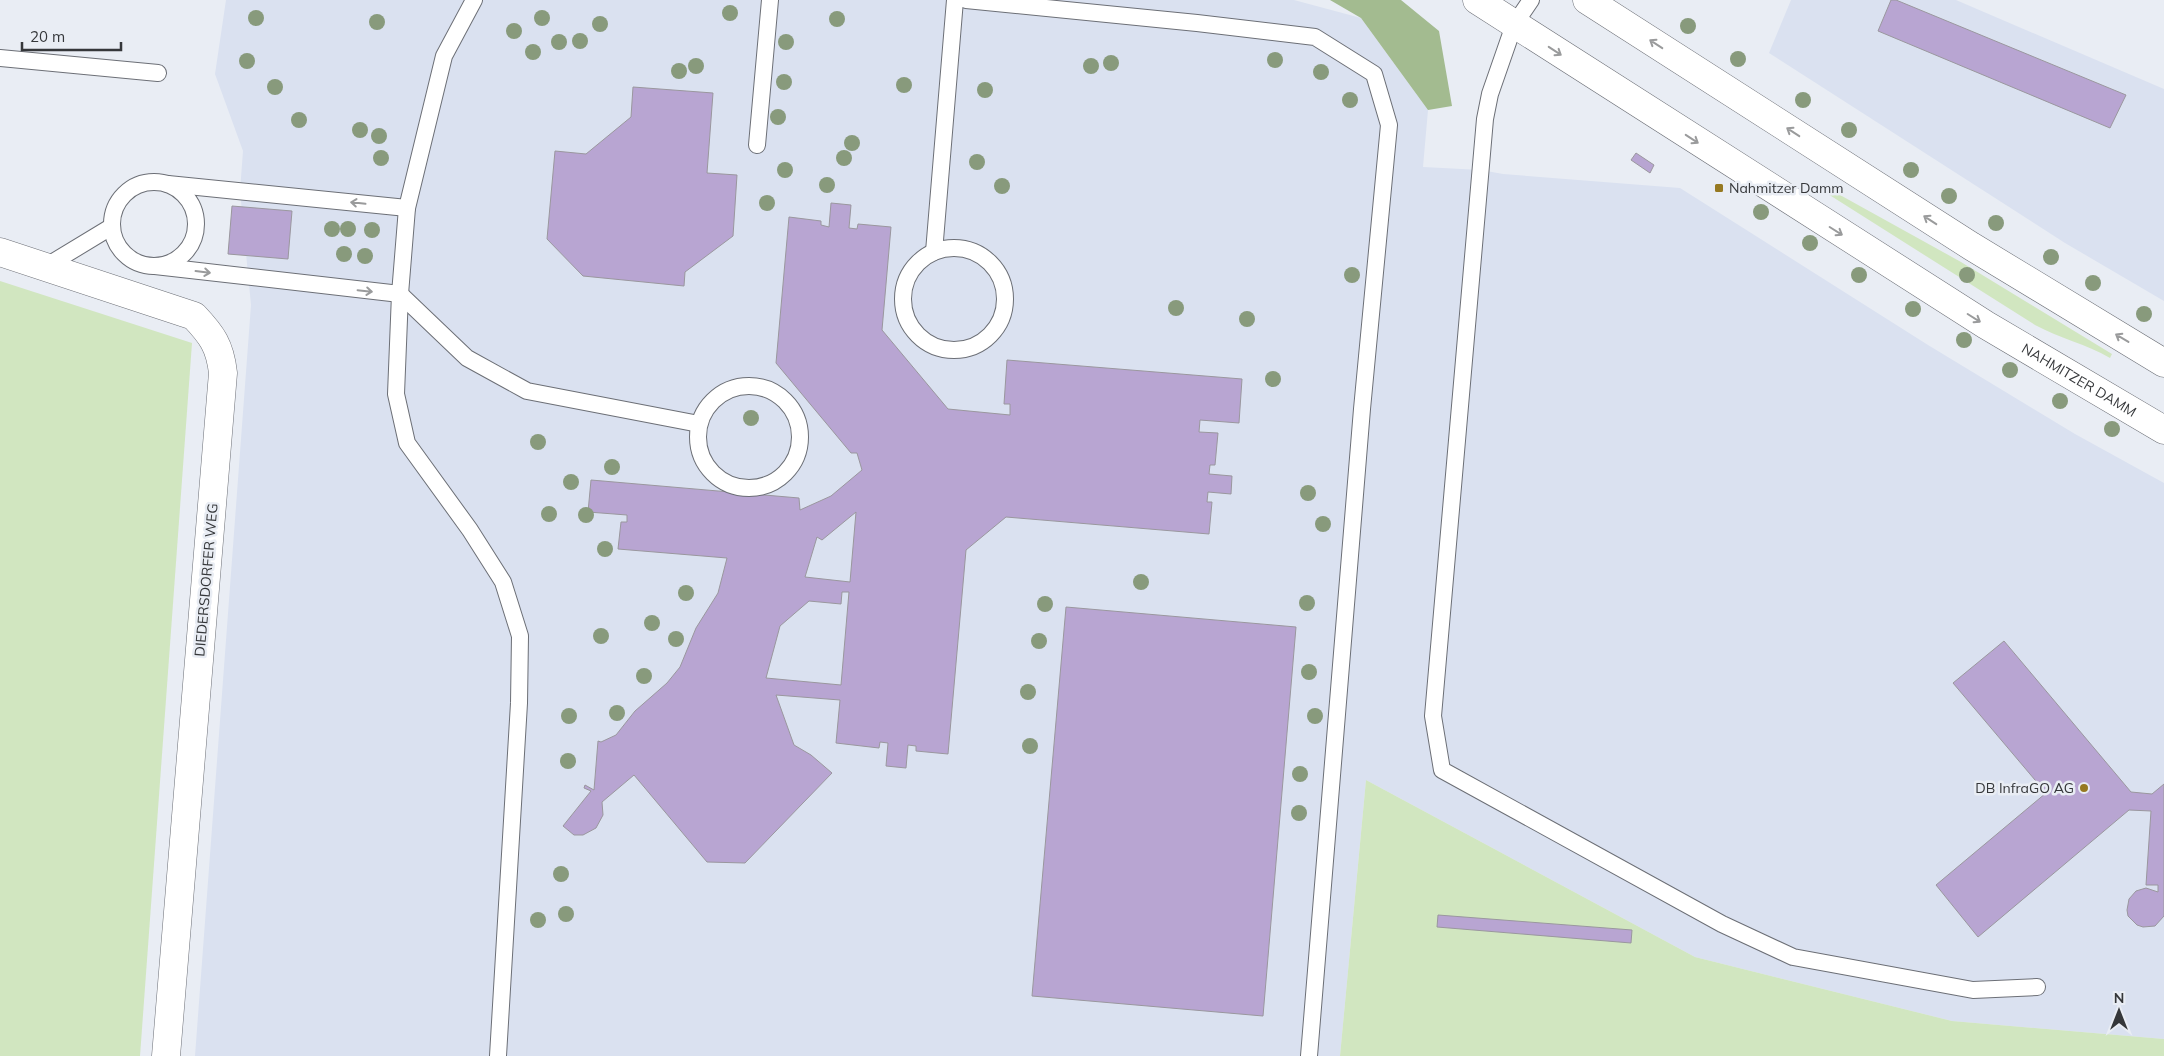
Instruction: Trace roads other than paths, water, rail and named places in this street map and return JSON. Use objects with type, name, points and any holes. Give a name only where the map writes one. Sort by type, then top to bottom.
[{"type":"main road","name":"NAHMITZER DAMM","points":[[1477,0],[1986,325],[2164,430]]},
{"type":"main road","points":[[1587,0],[1971,246],[2164,363]]},
{"type":"main road","name":"DIEDERSDORFER WEG","points":[[0,252],[194,316],[212,335],[221,356],[222,383],[166,1056]]},
{"type":"lane","points":[[474,0],[444,56],[407,208],[400,294],[396,394],[407,443],[470,530],[503,582],[520,636],[519,703],[498,1056]]},
{"type":"lane","points":[[757,145],[770,0]]},
{"type":"lane","points":[[934,252],[955,0]]},
{"type":"lane","points":[[966,0],[1315,37],[1374,74],[1389,125],[1361,419],[1309,1056]]},
{"type":"lane","points":[[1531,0],[1514,25],[1490,94],[1486,118],[1433,716],[1442,770],[1705,915],[1793,957],[1973,990],[2037,987]]},
{"type":"lane","points":[[0,58],[158,73]]},
{"type":"lane","points":[[407,208],[152,182],[139,185],[127,191],[115,207],[111,227],[114,239],[130,259],[142,265],[400,294],[467,358],[527,391],[699,424]]},
{"type":"lane","points":[[155,266],[168,264],[180,258],[188,248],[194,235],[196,222],[193,210],[186,198],[177,189],[165,184]]},
{"type":"lane","points":[[45,267],[111,227]]},
{"type":"lane","points":[[951,248],[968,250],[984,257],[996,268],[1003,284],[1006,301],[1002,318],[994,332],[980,344],[965,349],[948,350],[932,345],[918,335],[909,322],[904,306],[904,289],[910,274],[920,261],[934,252],[951,248]]},
{"type":"lane","points":[[752,386],[769,390],[784,400],[794,414],[799,431],[798,449],[792,464],[782,476],[768,484],[752,487],[737,486],[722,480],[706,463],[698,440],[699,424],[706,408],[718,396],[734,388],[752,386]]},
{"type":"place","name":"Nahmitzer Damm","points":[[1719,188]]},
{"type":"place","name":"DB InfraGO AG","points":[[2084,788]]}]
